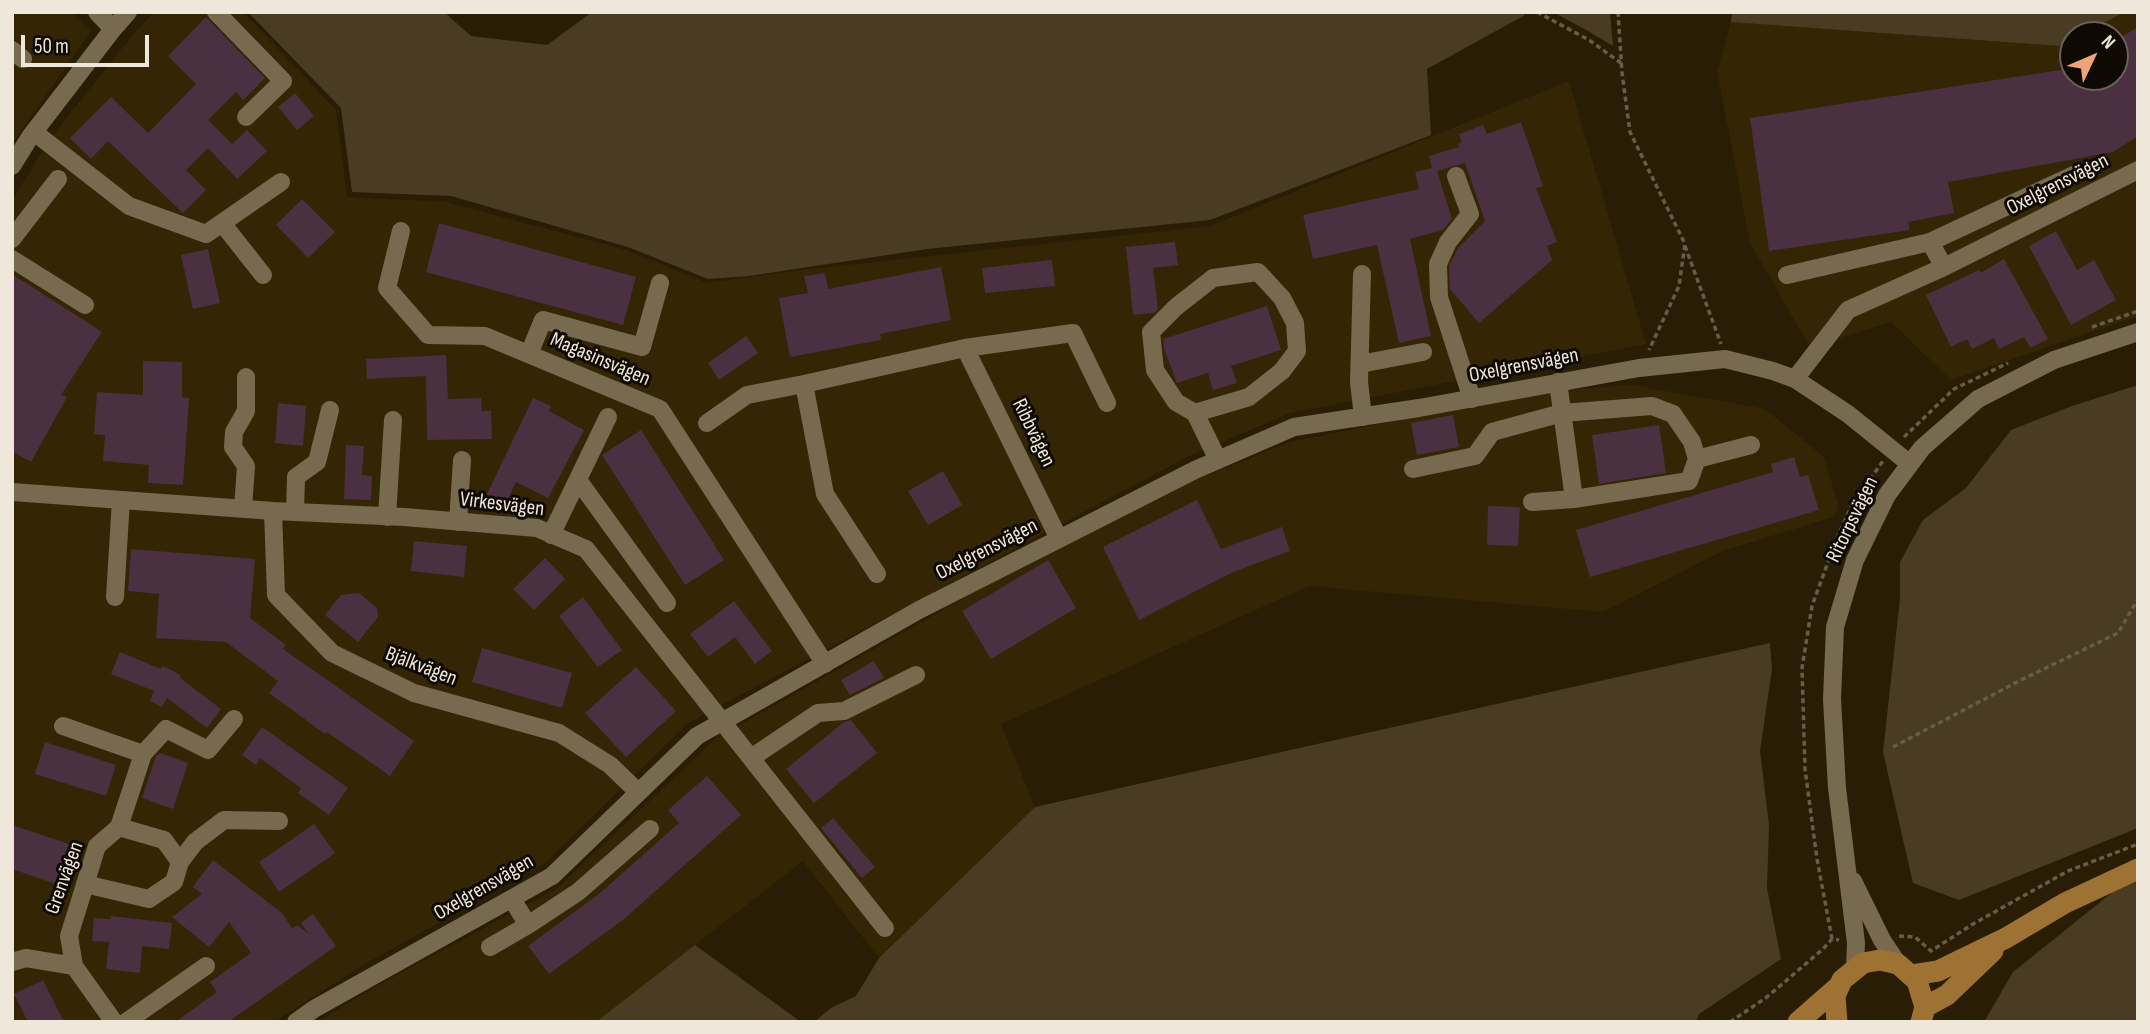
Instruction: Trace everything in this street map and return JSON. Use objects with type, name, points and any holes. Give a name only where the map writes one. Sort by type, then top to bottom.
[{"type":"main road","points":[[1798,1022],[1838,987],[1855,967],[1880,960],[1905,969],[1938,971],[2006,939],[2065,903],[2138,869]]},
{"type":"main road","points":[[1923,1014],[2006,939]]},
{"type":"main road","points":[[1905,969],[1921,989],[1923,1014]]},
{"type":"main road","points":[[1837,1022],[1834,1005],[1838,987]]},
{"type":"street","points":[[97,12],[113,29]]},
{"type":"street","points":[[12,166],[34,132],[128,12]]},
{"type":"street","points":[[216,12],[283,80],[246,117]]},
{"type":"street","points":[[34,132],[128,206],[206,234],[281,181]]},
{"type":"street","name":"Oxelgrensvägen","points":[[1795,379],[1848,310],[1944,267],[2138,170]]},
{"type":"street","points":[[1787,275],[1930,242],[2076,174]]},
{"type":"street","points":[[1455,176],[1470,214],[1448,242],[1438,264],[1439,297],[1472,398]]},
{"type":"street","points":[[12,239],[58,179]]},
{"type":"street","points":[[222,223],[263,275]]},
{"type":"street","name":"Magasinsvägen","points":[[401,231],[387,288],[428,335],[485,336],[660,409],[825,664]]},
{"type":"street","points":[[1930,242],[1944,267]]},
{"type":"street","points":[[12,259],[85,305]]},
{"type":"street","points":[[1195,413],[1248,397],[1282,371],[1297,351],[1295,323],[1282,298],[1258,272],[1213,278],[1176,307],[1151,332],[1155,370],[1176,402],[1195,413],[1218,460]]},
{"type":"street","points":[[1362,274],[1360,364],[1363,417]]},
{"type":"street","points":[[528,354],[543,320],[642,347],[660,283]]},
{"type":"street","name":"Ritorpsvägen","points":[[1855,967],[1856,943],[1837,788],[1832,699],[1835,627],[1855,559],[1887,495],[1922,448],[1978,400],[2054,360],[2138,332]]},
{"type":"street","points":[[707,423],[747,395],[965,348],[1073,333],[1107,403]]},
{"type":"street","name":"Ribbvägen","points":[[965,348],[1059,539]]},
{"type":"street","points":[[1360,364],[1423,352]]},
{"type":"street","name":"Oxelgrensvägen","points":[[296,1022],[315,1015],[552,876],[697,736],[919,610],[1218,460],[1294,427],[1639,368],[1725,359],[1773,370],[1795,379],[1848,414],[1910,464]]},
{"type":"street","points":[[243,509],[246,466],[233,447],[234,432],[246,411],[246,377]]},
{"type":"street","points":[[1558,383],[1574,499]]},
{"type":"street","points":[[804,384],[825,494],[877,574]]},
{"type":"street","points":[[1413,468],[1475,456],[1492,432],[1562,413],[1652,406],[1673,414],[1692,442],[1697,459],[1689,481],[1574,499],[1532,502]]},
{"type":"street","points":[[295,512],[296,477],[317,462],[330,410]]},
{"type":"street","points":[[551,535],[608,417]]},
{"type":"street","points":[[387,517],[393,420]]},
{"type":"street","points":[[1697,459],[1751,445]]},
{"type":"street","points":[[458,522],[462,460]]},
{"type":"street","points":[[578,480],[667,603]]},
{"type":"street","name":"Virkesvägen","points":[[14,495],[537,528],[586,549],[885,928]]},
{"type":"street","points":[[115,597],[121,500]]},
{"type":"street","name":"Bjälkvägen","points":[[273,511],[276,595],[332,653],[414,693],[559,733],[610,765],[638,792]]},
{"type":"street","points":[[751,758],[818,713],[844,711],[916,675]]},
{"type":"street","points":[[180,862],[164,840],[119,827],[143,754],[166,729],[208,750],[234,719]]},
{"type":"street","points":[[63,726],[143,754]]},
{"type":"street","points":[[85,884],[149,899],[174,883],[180,862],[195,842],[224,820],[279,821]]},
{"type":"street","name":"Grenvägen","points":[[114,1022],[74,966],[69,936],[97,846],[119,827]]},
{"type":"street","points":[[490,947],[578,892],[650,829]]},
{"type":"street","name":"Ritorpsvägen","points":[[1845,864],[1882,940],[1905,969]]},
{"type":"street","points":[[512,899],[528,925]]},
{"type":"street","points":[[12,962],[26,958],[74,966]]},
{"type":"street","points":[[126,1022],[206,966]]},
{"type":"path","points":[[1537,12],[1589,40],[1621,63]]},
{"type":"path","points":[[1618,12],[1630,132],[1685,244],[1725,359]]},
{"type":"path","points":[[1639,368],[1679,286],[1685,244]]},
{"type":"path","points":[[2083,331],[2138,311]]},
{"type":"path","points":[[1832,939],[1816,859],[1805,769],[1802,668],[1812,606],[1852,505],[1893,450],[1954,389],[2011,361]]},
{"type":"path","points":[[1893,747],[2021,680],[2118,634],[2138,599]]},
{"type":"path","points":[[1882,940],[1905,935],[1915,937],[1931,951],[1973,924],[2068,871],[2138,844]]},
{"type":"path","points":[[1832,939],[1856,943]]},
{"type":"path","points":[[1730,1022],[1768,997],[1832,939]]},
{"type":"shaded area","points":[[12,12],[71,12],[91,31],[12,144]]},
{"type":"shaded area","points":[[154,12],[243,12],[336,110],[347,197],[446,202],[626,250],[707,283],[810,269],[1210,226],[1569,81],[1646,344],[1290,413],[1191,455],[688,723],[544,864],[365,964],[274,1022],[12,1022],[12,200],[50,139]]},
{"type":"shaded area","points":[[248,12],[444,12],[471,36],[547,45],[592,12],[1521,12],[1525,15],[1427,69],[1431,135],[1210,220],[927,249],[749,276],[708,279],[628,247],[451,196],[352,192],[341,108]]},
{"type":"shaded area","points":[[1553,12],[1610,12],[1613,46],[1588,31]]},
{"type":"shaded area","points":[[1732,12],[2125,12],[2107,21],[2059,21],[2059,46],[1731,22]]},
{"type":"shaded area","points":[[2125,12],[2138,12],[2138,316],[1951,380],[1891,322],[1810,347],[1750,243],[1717,71],[1731,22],[2059,46],[2059,91],[2129,91],[2129,21],[2107,21]]},
{"type":"shaded area","points":[[1632,385],[1765,409],[1824,457],[1839,508],[1833,517],[1723,551],[1603,612],[1309,586],[1001,724],[1035,807],[879,958],[803,861],[596,1022],[317,1022],[384,982],[556,889],[715,739],[1008,573],[1146,500],[1290,442],[1539,392]]},
{"type":"shaded area","points":[[2138,385],[2138,828],[1959,900],[1913,883],[1883,752],[1900,599],[1900,562],[1923,520],[1966,488],[2011,430],[2072,406]]},
{"type":"shaded area","points":[[1770,643],[1772,669],[1760,751],[1769,825],[1767,888],[1781,959],[1699,1014],[1696,1022],[814,1022],[831,1008],[856,996],[879,958],[1035,807]]},
{"type":"shaded area","points":[[2138,881],[2138,1022],[1984,1022],[2013,972],[2114,891]]},
{"type":"shaded area","points":[[695,945],[801,1022],[596,1022]]},
{"type":"building","points":[[206,17],[265,78],[243,100],[236,92],[208,120],[232,144],[247,130],[267,151],[237,179],[208,148],[186,170],[206,190],[183,213],[108,141],[91,159],[70,138],[111,97],[148,133],[196,84],[168,56]]},
{"type":"building","points":[[2138,27],[2138,136],[2113,152],[1948,182],[1954,213],[1908,222],[1910,230],[1769,251],[1750,118],[2059,70],[2059,91],[2129,91],[2129,32]]},
{"type":"building","points":[[295,93],[314,116],[297,130],[278,107]]},
{"type":"building","points":[[1521,122],[1543,186],[1536,188],[1557,242],[1547,246],[1552,260],[1479,323],[1450,289],[1449,266],[1458,248],[1485,221],[1465,163],[1437,171],[1452,219],[1443,230],[1410,239],[1431,336],[1399,343],[1377,245],[1313,259],[1303,215],[1419,189],[1415,172],[1432,168],[1429,156],[1459,147],[1458,144],[1462,142],[1459,134],[1483,125],[1487,134]]},
{"type":"building","points":[[302,199],[335,232],[308,258],[276,225]]},
{"type":"building","points":[[439,223],[636,277],[623,325],[426,272]]},
{"type":"building","points":[[2056,231],[2077,270],[2094,260],[2116,300],[2071,325],[2029,246]]},
{"type":"building","points":[[1175,242],[1178,265],[1153,268],[1158,309],[1154,313],[1133,315],[1126,247]]},
{"type":"building","points":[[208,249],[220,303],[193,309],[181,255]]},
{"type":"building","points":[[2004,259],[2048,339],[2030,348],[2024,337],[1999,349],[1994,338],[1972,349],[1967,339],[1951,347],[1926,295],[1979,270],[1980,273]]},
{"type":"building","points":[[1052,260],[1055,286],[985,293],[982,268]]},
{"type":"building","points":[[941,267],[951,320],[880,334],[881,340],[790,357],[779,298],[808,293],[804,276],[825,273],[828,289]]},
{"type":"building","points":[[12,274],[102,332],[61,395],[67,397],[31,462],[12,451]]},
{"type":"building","points":[[1267,306],[1281,350],[1231,366],[1237,383],[1213,390],[1208,373],[1177,383],[1163,339]]},
{"type":"building","points":[[746,336],[758,353],[719,380],[708,363]]},
{"type":"building","points":[[446,355],[448,399],[481,398],[482,411],[491,411],[492,439],[427,440],[426,376],[367,379],[366,359]]},
{"type":"building","points":[[143,361],[182,362],[182,397],[189,398],[183,485],[148,483],[149,465],[103,461],[105,435],[94,434],[97,392],[143,395]]},
{"type":"building","points":[[533,398],[551,406],[549,411],[584,430],[548,498],[516,482],[504,507],[485,498]]},
{"type":"building","points":[[278,403],[306,406],[303,446],[275,443]]},
{"type":"building","points":[[1453,415],[1459,447],[1417,455],[1411,423]]},
{"type":"building","points":[[1659,425],[1666,473],[1599,484],[1592,435]]},
{"type":"building","points":[[641,430],[724,560],[685,585],[602,455]]},
{"type":"building","points":[[346,445],[364,446],[362,475],[372,476],[371,500],[344,499]]},
{"type":"building","points":[[1794,457],[1800,477],[1808,475],[1819,510],[1590,577],[1576,530],[1773,472],[1771,464]]},
{"type":"building","points":[[943,471],[962,505],[928,525],[908,491]]},
{"type":"building","points":[[1197,500],[1221,549],[1282,527],[1290,551],[1233,572],[1139,620],[1103,547]]},
{"type":"building","points":[[1488,506],[1520,507],[1518,546],[1487,545]]},
{"type":"building","points":[[414,541],[467,546],[464,577],[411,571]]},
{"type":"building","points":[[131,549],[255,559],[250,618],[286,645],[283,649],[414,741],[390,776],[327,732],[325,734],[269,693],[278,681],[226,642],[156,638],[159,594],[128,591]]},
{"type":"building","points":[[545,558],[565,579],[534,610],[513,589]]},
{"type":"building","points":[[1048,560],[1076,608],[991,659],[962,611]]},
{"type":"building","points":[[359,593],[377,608],[378,617],[358,642],[325,615],[341,595]]},
{"type":"building","points":[[583,597],[622,650],[598,667],[559,616]]},
{"type":"building","points":[[734,601],[772,651],[755,664],[735,637],[708,657],[690,634]]},
{"type":"building","points":[[482,648],[572,673],[562,708],[472,682]]},
{"type":"building","points":[[120,652],[161,669],[162,666],[172,670],[221,709],[207,728],[167,698],[162,707],[150,701],[154,691],[111,674]]},
{"type":"building","points":[[874,661],[884,678],[850,695],[841,680]]},
{"type":"building","points":[[636,667],[676,711],[626,757],[585,713]]},
{"type":"building","points":[[851,720],[877,753],[814,803],[786,769],[844,722]]},
{"type":"building","points":[[262,727],[348,788],[329,815],[298,793],[301,788],[260,758],[256,765],[242,755]]},
{"type":"building","points":[[45,742],[116,765],[106,796],[35,774]]},
{"type":"building","points":[[160,753],[188,763],[173,809],[142,798],[156,756]]},
{"type":"building","points":[[707,776],[741,815],[624,919],[549,974],[528,946],[600,893],[679,823],[668,810]]},
{"type":"building","points":[[833,818],[875,867],[862,878],[821,828]]},
{"type":"building","points":[[314,824],[335,853],[279,892],[259,862]]},
{"type":"building","points":[[12,825],[72,845],[59,885],[12,869]]},
{"type":"building","points":[[213,860],[282,913],[292,928],[297,925],[309,934],[301,923],[313,914],[336,946],[228,1022],[175,1022],[217,992],[210,982],[251,953],[229,922],[209,947],[172,917],[202,894],[193,887]]},
{"type":"building","points":[[111,916],[172,923],[169,949],[142,946],[140,973],[106,969],[109,942],[92,941],[94,918],[111,919]]},
{"type":"building","points":[[43,980],[64,1022],[28,1022],[14,994]]}]
